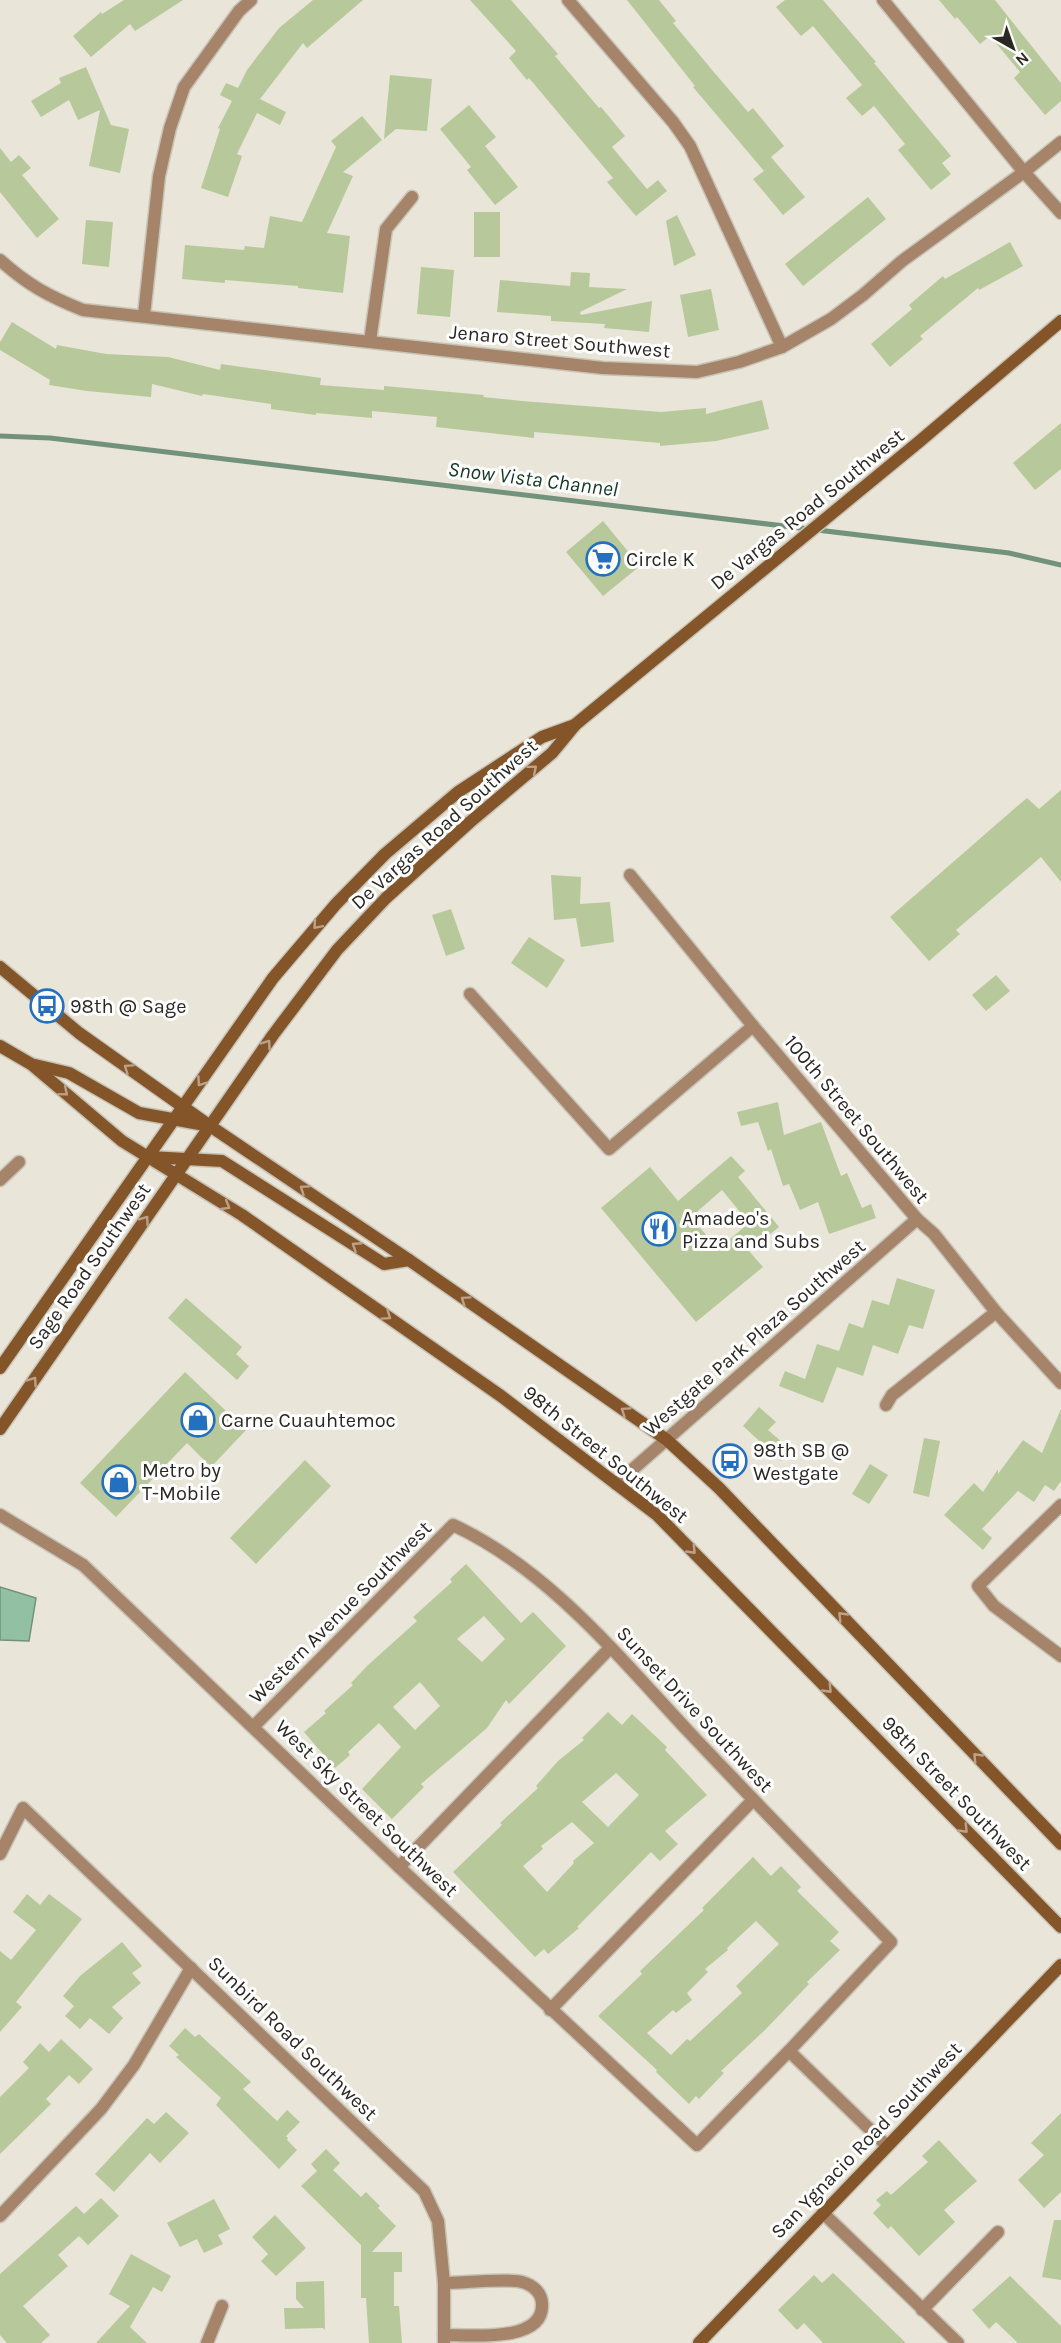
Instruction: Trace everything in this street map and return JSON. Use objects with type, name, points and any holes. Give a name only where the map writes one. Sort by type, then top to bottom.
[{"type":"street","points":[[144,315],[159,176],[170,128],[184,87],[239,11],[251,0]]},
{"type":"street","points":[[568,0],[673,122],[690,147],[782,347]]},
{"type":"street","points":[[883,0],[1024,172],[1061,213]]},
{"type":"street","name":"Jenaro Street Southwest","points":[[0,260],[24,281],[50,296],[83,310],[603,368],[697,372],[739,362],[782,347],[831,319],[902,261],[1024,172],[1061,142]]},
{"type":"street","points":[[370,341],[386,229],[412,197]]},
{"type":"street","name":"De Vargas Road Southwest","points":[[210,1126],[313,980],[360,925],[422,864],[552,753],[576,724],[1061,321]]},
{"type":"street","name":"De Vargas Road Southwest","points":[[183,1107],[290,956],[385,854],[476,779],[542,737],[576,724]]},
{"type":"street","name":"100th Street Southwest","points":[[630,875],[753,1026],[917,1219],[934,1234],[996,1312],[1061,1383]]},
{"type":"street","name":"98th Street Southwest","points":[[0,966],[80,1034],[666,1440],[719,1488],[1061,1844]]},
{"type":"street","points":[[470,993],[609,1149],[753,1026]]},
{"type":"street","points":[[0,1046],[30,1064],[69,1074],[139,1113],[210,1126]]},
{"type":"street","name":"98th Street Southwest","points":[[30,1064],[122,1141],[242,1215],[501,1396],[657,1515],[1061,1927]]},
{"type":"street","name":"Sage Road Southwest","points":[[0,1368],[183,1107]]},
{"type":"street","name":"Sage Road Southwest","points":[[0,1429],[210,1126]]},
{"type":"street","points":[[147,1157],[222,1161],[384,1264],[409,1260]]},
{"type":"street","points":[[0,1180],[19,1161]]},
{"type":"street","name":"Westgate Park Plaza Southwest","points":[[616,1484],[917,1219]]},
{"type":"street","points":[[886,1405],[892,1395],[996,1312]]},
{"type":"street","points":[[1061,1505],[978,1586],[994,1606],[1061,1656]]},
{"type":"street","name":"West Sky Street Southwest","points":[[0,1515],[83,1565],[550,2010],[697,2145],[789,2051]]},
{"type":"street","name":"Western Avenue Southwest","points":[[254,1726],[453,1525]]},
{"type":"street","name":"Sunset Drive Southwest","points":[[453,1525],[483,1539],[552,1590],[891,1942],[789,2051]]},
{"type":"street","points":[[399,1867],[610,1648]]},
{"type":"street","points":[[550,2010],[753,1800]]},
{"type":"street","name":"Sunbird Road Southwest","points":[[0,1854],[23,1808],[423,2192],[438,2221],[444,2283],[444,2339]]},
{"type":"street","name":"San Ygnacio Road Southwest","points":[[699,2343],[1061,1965]]},
{"type":"street","points":[[0,2216],[101,2109],[134,2065],[191,1968]]},
{"type":"street","points":[[789,2051],[887,2146]]},
{"type":"street","points":[[823,2213],[958,2343]]},
{"type":"street","points":[[922,2310],[998,2232]]},
{"type":"street","points":[[444,2283],[521,2281],[537,2289],[543,2302],[541,2316],[530,2329],[516,2334],[444,2339]]},
{"type":"street","points":[[207,2343],[222,2306]]},
{"type":"shaded area","points":[[0,1587],[36,1598],[29,1641],[0,1640]]},
{"type":"building","points":[[124,0],[183,0],[135,31],[130,24],[91,57],[73,36],[101,12],[102,14]]},
{"type":"building","points":[[313,0],[363,0],[307,48],[303,43],[260,99],[286,112],[280,125],[257,113],[237,154],[242,156],[228,197],[201,188],[220,129],[218,128],[232,101],[220,95],[226,83],[238,88],[247,70],[279,28]]},
{"type":"building","points":[[470,0],[511,0],[558,54],[555,56],[625,136],[612,147],[647,189],[658,180],[667,191],[636,216],[607,182],[613,178],[529,78],[527,80],[509,58],[516,51]]},
{"type":"building","points":[[627,0],[659,0],[676,21],[673,23],[748,112],[753,108],[784,146],[771,157],[805,197],[783,215],[753,179],[764,171],[693,87],[695,86]]},
{"type":"building","points":[[785,0],[823,0],[951,156],[942,163],[951,174],[931,190],[898,150],[905,144],[874,106],[862,116],[846,98],[862,85],[813,26],[801,36],[776,7]]},
{"type":"building","points":[[939,0],[995,0],[1061,83],[1061,101],[1045,115],[1014,78],[1020,72],[990,36],[980,44]]},
{"type":"building","points":[[86,67],[111,125],[129,129],[120,173],[89,166],[100,110],[78,120],[69,100],[41,117],[31,101],[61,83],[59,78]]},
{"type":"building","points":[[390,75],[432,79],[427,131],[396,129],[384,139]]},
{"type":"building","points":[[469,105],[496,137],[485,146],[518,187],[495,205],[467,170],[471,167],[440,129]]},
{"type":"building","points":[[362,116],[382,140],[343,172],[353,176],[327,233],[350,236],[343,293],[298,288],[298,286],[182,279],[185,245],[244,250],[245,246],[264,248],[270,216],[302,222],[336,147],[331,141]]},
{"type":"building","points":[[0,148],[11,162],[19,155],[31,168],[22,175],[59,219],[37,238],[0,192]]},
{"type":"building","points":[[868,197],[886,219],[803,286],[785,264]]},
{"type":"building","points":[[474,212],[500,212],[500,257],[474,257]]},
{"type":"building","points":[[677,215],[696,255],[674,266],[666,221]]},
{"type":"building","points":[[86,220],[113,222],[109,267],[82,264]]},
{"type":"building","points":[[1010,242],[1023,266],[979,290],[978,288],[920,336],[923,339],[890,367],[871,344],[912,309],[909,305],[943,276],[945,279]]},
{"type":"building","points":[[421,267],[454,270],[450,317],[417,314]]},
{"type":"building","points":[[571,272],[590,273],[589,287],[627,289],[580,312],[581,315],[652,301],[649,332],[604,328],[605,324],[551,321],[551,316],[497,312],[500,280],[570,286]]},
{"type":"building","points":[[711,289],[719,330],[688,337],[680,295]]},
{"type":"building","points":[[12,322],[56,349],[57,345],[106,354],[168,357],[220,370],[221,364],[321,378],[320,385],[384,390],[384,386],[484,395],[483,397],[522,401],[661,412],[706,408],[706,414],[762,400],[769,429],[716,441],[660,446],[660,443],[534,432],[534,438],[436,427],[437,417],[372,411],[372,418],[316,413],[316,415],[271,409],[271,404],[203,394],[202,396],[152,384],[151,397],[87,391],[49,385],[50,380],[0,350],[0,342]]},
{"type":"building","points":[[1061,423],[1061,469],[1035,490],[1013,463]]},
{"type":"building","name":"Circle K","points":[[603,521],[640,566],[603,596],[566,552]]},
{"type":"building","points":[[1061,790],[1061,882],[1041,857],[956,930],[960,934],[929,961],[890,917],[1027,798],[1039,809]]},
{"type":"building","points":[[551,875],[581,877],[580,904],[610,902],[614,942],[581,947],[576,918],[554,920]]},
{"type":"building","points":[[451,909],[465,949],[446,956],[432,915]]},
{"type":"building","points":[[529,937],[565,960],[547,988],[511,963]]},
{"type":"building","points":[[996,975],[1010,991],[986,1011],[972,995]]},
{"type":"building","points":[[778,1102],[784,1135],[821,1122],[841,1176],[847,1173],[862,1208],[871,1204],[876,1218],[829,1234],[818,1202],[800,1210],[789,1184],[783,1186],[771,1149],[768,1151],[758,1122],[741,1126],[737,1112]]},
{"type":"building","points":[[731,1156],[745,1171],[738,1177],[779,1227],[749,1251],[763,1267],[696,1322],[601,1208],[650,1167],[678,1201]],"holes":[[[722,1190],[749,1223],[718,1249],[691,1217]]]},
{"type":"building","points":[[897,1278],[935,1290],[923,1329],[909,1325],[898,1354],[873,1345],[863,1376],[837,1367],[823,1403],[779,1386],[785,1371],[805,1379],[817,1344],[839,1351],[849,1323],[863,1328],[872,1300],[889,1305]]},
{"type":"building","points":[[186,1298],[242,1347],[236,1354],[249,1366],[237,1380],[168,1318]]},
{"type":"building","points":[[185,1372],[246,1430],[211,1467],[187,1443],[116,1517],[80,1483]]},
{"type":"building","points":[[759,1407],[776,1422],[768,1430],[791,1450],[781,1461],[743,1426]]},
{"type":"building","points":[[1061,1409],[1061,1481],[1054,1491],[1045,1485],[1034,1502],[1018,1491],[982,1529],[992,1538],[983,1550],[944,1515],[974,1483],[983,1492],[998,1469],[998,1474],[1023,1440],[1042,1453]]},
{"type":"building","points":[[924,1438],[940,1441],[929,1497],[913,1493]]},
{"type":"building","points":[[305,1460],[331,1486],[256,1564],[230,1538]]},
{"type":"building","points":[[870,1464],[888,1475],[869,1504],[852,1494]]},
{"type":"building","points":[[466,1564],[521,1623],[533,1612],[566,1646],[509,1704],[506,1700],[487,1728],[421,1784],[424,1787],[392,1819],[362,1789],[401,1747],[379,1723],[348,1752],[350,1755],[335,1768],[304,1732],[353,1685],[351,1683],[367,1666],[417,1621],[413,1617],[452,1582],[450,1579]],"holes":[[[484,1616],[505,1639],[482,1662],[457,1639]],[[420,1682],[440,1706],[415,1730],[393,1707]]]},
{"type":"building","points":[[608,1712],[622,1725],[632,1714],[667,1747],[665,1750],[707,1795],[665,1831],[678,1844],[660,1861],[651,1852],[577,1927],[579,1928],[548,1954],[544,1949],[535,1957],[453,1872],[502,1825],[500,1823],[538,1788],[536,1786],[558,1761],[584,1740],[582,1738]],"holes":[[[616,1773],[639,1795],[608,1827],[582,1802]],[[572,1822],[594,1843],[573,1861],[574,1863],[547,1892],[523,1866],[543,1849],[541,1846]]]},
{"type":"building","points":[[753,1857],[771,1876],[781,1866],[801,1887],[797,1891],[839,1932],[830,1941],[840,1950],[807,1982],[809,1984],[766,2029],[721,2071],[724,2073],[699,2099],[696,2096],[689,2104],[656,2072],[657,2070],[598,2016],[642,1974],[640,1971],[704,1910],[702,1908]],"holes":[[[756,1921],[779,1944],[736,1986],[742,1993],[690,2041],[687,2039],[671,2055],[647,2033],[673,2010],[676,2013],[692,2000],[687,1993],[708,1972],[705,1969],[728,1950],[727,1948]]]},
{"type":"building","points":[[27,1894],[40,1905],[49,1894],[82,1919],[16,2002],[22,2007],[0,2032],[0,1951],[11,1960],[36,1930],[13,1912]]},
{"type":"building","points":[[122,1942],[142,1966],[132,1973],[141,1983],[112,2007],[123,2018],[109,2034],[90,2018],[80,2029],[65,2016],[74,2006],[63,1996],[80,1976]]},
{"type":"building","points":[[185,2028],[195,2037],[199,2034],[251,2082],[243,2089],[277,2121],[287,2110],[300,2122],[286,2136],[297,2150],[279,2169],[216,2105],[221,2098],[176,2057],[179,2055],[169,2046]]},
{"type":"building","points":[[61,2039],[93,2069],[79,2084],[69,2075],[46,2099],[51,2104],[0,2154],[0,2097],[29,2068],[23,2062],[40,2043],[49,2052]]},
{"type":"building","points":[[166,2112],[189,2133],[160,2163],[150,2153],[114,2192],[95,2174],[147,2118],[154,2124]]},
{"type":"building","points":[[1061,2113],[1061,2192],[1044,2208],[1018,2180],[1044,2155],[1031,2143]]},
{"type":"building","points":[[939,2140],[977,2181],[944,2210],[955,2222],[919,2256],[891,2226],[888,2229],[873,2213],[881,2205],[876,2200],[887,2191],[891,2195],[928,2162],[922,2156]]},
{"type":"building","points":[[326,2149],[340,2163],[333,2170],[361,2197],[366,2192],[396,2226],[372,2252],[402,2252],[402,2272],[394,2272],[394,2306],[399,2306],[402,2343],[369,2343],[366,2298],[361,2298],[361,2245],[301,2186],[317,2171],[311,2164]]},
{"type":"building","points":[[101,2198],[119,2216],[88,2245],[79,2236],[58,2255],[68,2266],[23,2306],[50,2335],[41,2343],[7,2343],[0,2335],[0,2274],[76,2206],[84,2214]]},
{"type":"building","points":[[214,2199],[230,2229],[218,2235],[223,2244],[204,2253],[197,2239],[180,2247],[167,2223]]},
{"type":"building","points":[[275,2215],[306,2248],[276,2276],[261,2261],[268,2254],[252,2237]]},
{"type":"building","points":[[1054,2220],[1061,2220],[1061,2280],[1042,2277]]},
{"type":"building","points":[[131,2254],[171,2276],[162,2292],[153,2287],[130,2327],[147,2343],[96,2343],[130,2306],[109,2294]]},
{"type":"building","points":[[833,2273],[906,2343],[823,2343],[804,2323],[797,2330],[778,2310],[814,2275],[822,2283]]},
{"type":"building","points":[[1010,2276],[1061,2326],[1061,2343],[1018,2343],[996,2322],[989,2329],[972,2310]]},
{"type":"building","points":[[324,2281],[325,2330],[323,2328],[285,2329],[284,2308],[304,2308],[296,2299],[296,2282]]},
{"type":"waterway","name":"Snow Vista Channel","points":[[0,436],[50,438],[1009,553],[1061,565]]},
{"type":"place","name":"Circle K","points":[[603,559]]},
{"type":"place","name":"98th @ Sage","points":[[47,1006]]},
{"type":"place","name":"Amadeo's Pizza and Subs","points":[[659,1229]]},
{"type":"place","name":"Carne Cuauhtemoc","points":[[198,1420]]},
{"type":"place","name":"98th SB @ Westgate","points":[[730,1461]]},
{"type":"place","name":"Metro by T-Mobile","points":[[119,1482]]}]
